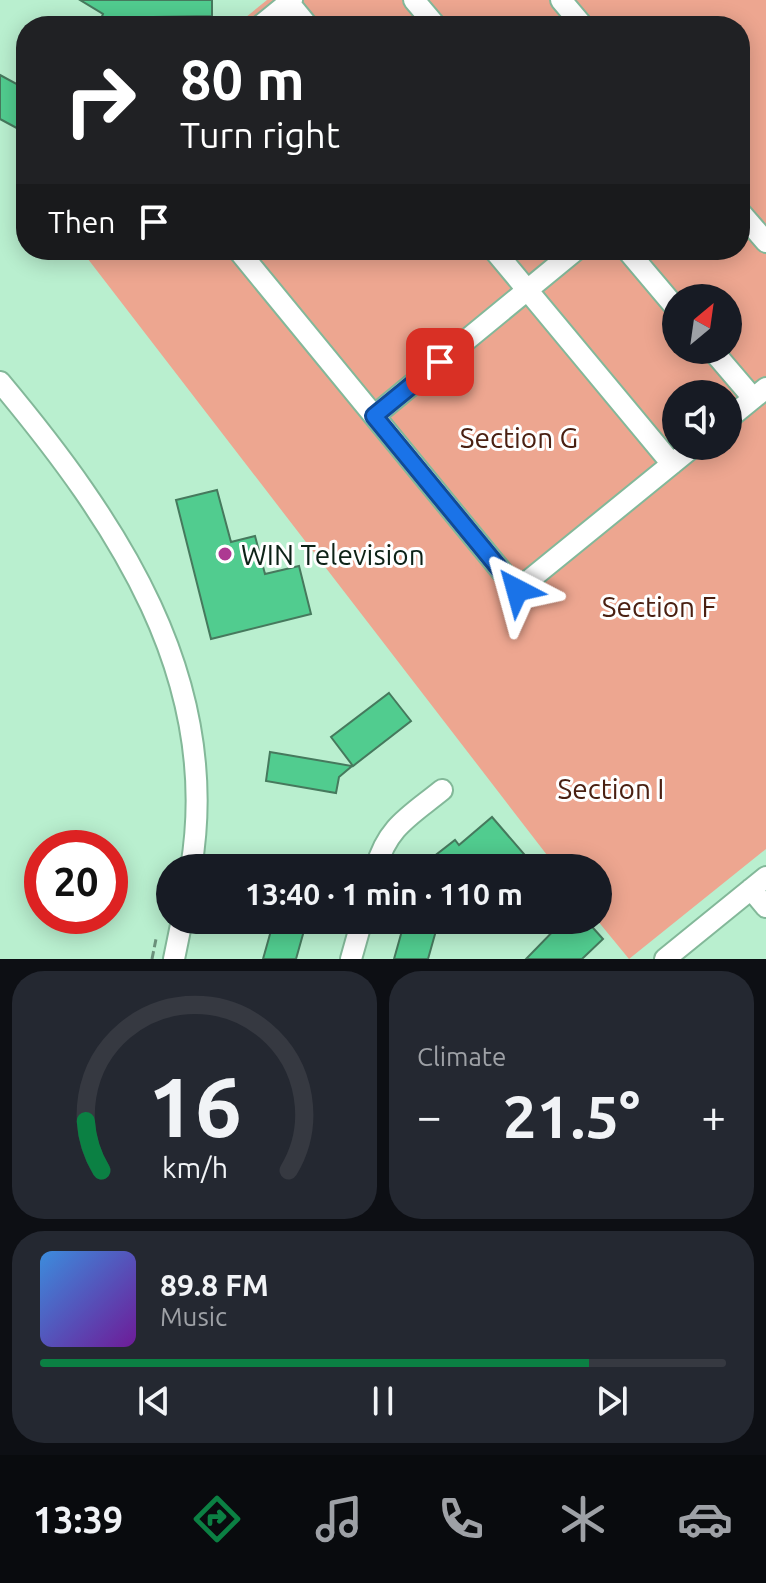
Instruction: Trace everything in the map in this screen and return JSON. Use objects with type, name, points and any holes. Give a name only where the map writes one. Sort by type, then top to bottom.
[{"type":"street","points":[[414,0],[428,16]]},
{"type":"street","points":[[561,0],[575,16]]},
{"type":"street","points":[[272,16],[290,2]]},
{"type":"street","points":[[750,224],[766,242]]},
{"type":"street","points":[[246,260],[517,590],[677,460]]},
{"type":"street","points":[[502,260],[672,464]]},
{"type":"street","points":[[374,416],[564,260]]},
{"type":"street","points":[[635,260],[662,291]]},
{"type":"street","points":[[728,364],[760,393],[742,408]]},
{"type":"street","points":[[0,382],[55,453],[129,561],[167,638],[189,709],[195,760],[197,826],[193,854]]},
{"type":"street","points":[[379,854],[382,843],[391,832],[442,790]]},
{"type":"street","points":[[665,959],[758,883],[766,907]]},
{"type":"street","points":[[174,959],[179,934]]},
{"type":"street","points":[[351,959],[358,934]]},
{"type":"green space","points":[[267,0],[766,0],[766,849],[629,959],[608,934],[612,934],[612,854],[546,854],[89,260],[750,260],[750,16],[247,16]]},
{"type":"building","points":[[80,0],[212,0],[212,16],[103,14]]},
{"type":"building","points":[[0,75],[16,84],[16,128],[0,119]]},
{"type":"building","name":"WIN Television","points":[[217,490],[231,542],[255,536],[265,574],[299,566],[311,614],[211,639],[176,500]]},
{"type":"building","points":[[389,693],[411,721],[353,766],[331,737]]},
{"type":"building","points":[[270,752],[352,766],[339,777],[336,793],[266,781]]},
{"type":"building","points":[[492,817],[524,854],[437,854],[455,840],[459,845]]},
{"type":"building","points":[[270,934],[303,934],[296,959],[263,959]]},
{"type":"building","points":[[401,934],[435,934],[428,959],[394,959]]},
{"type":"building","points":[[550,934],[599,934],[603,939],[582,959],[526,959]]},
{"type":"place","name":"WIN Television","points":[[225,554]]},
{"type":"route","points":[[440,362],[374,416],[517,590]]},
{"type":"park label","name":"Section G","points":[[519,437]]},
{"type":"park label","name":"Section F","points":[[659,606]]},
{"type":"park label","name":"Section I","points":[[611,788]]}]
